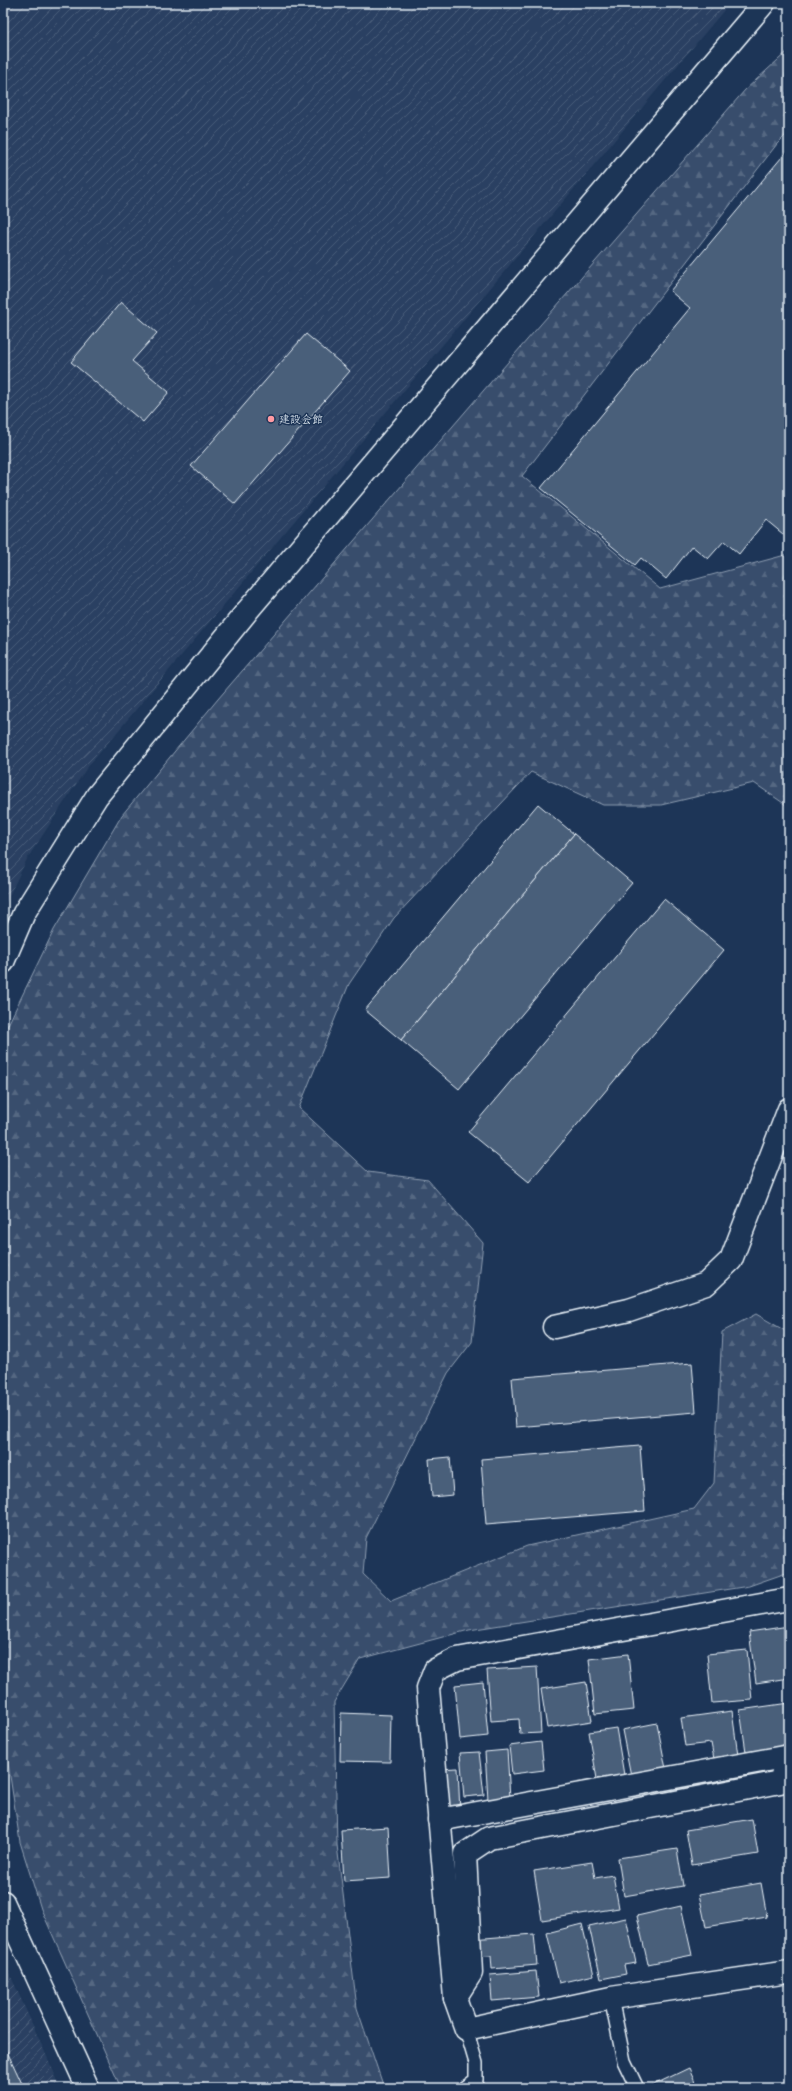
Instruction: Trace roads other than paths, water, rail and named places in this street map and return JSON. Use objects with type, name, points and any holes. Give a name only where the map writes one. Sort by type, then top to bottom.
[{"type":"street","points":[[3,962],[24,913],[97,796],[248,610],[764,3]]},
{"type":"street","points":[[554,1327],[629,1310],[706,1284],[731,1260],[789,1109]]},
{"type":"street","points":[[789,1599],[457,1659],[435,1670],[428,1688],[455,1998],[466,2029],[611,1998],[789,1972]]},
{"type":"street","points":[[439,1820],[788,1756],[780,1782],[489,1838],[465,1854],[471,1972],[455,1998]]},
{"type":"street","points":[[3,1902],[88,2088]]},
{"type":"lane","points":[[611,1998],[624,2061],[637,2088]]},
{"type":"lane","points":[[465,2088],[476,2080],[476,2063],[466,2029]]},
{"type":"place","name":"建設会館","points":[[271,419]]}]
